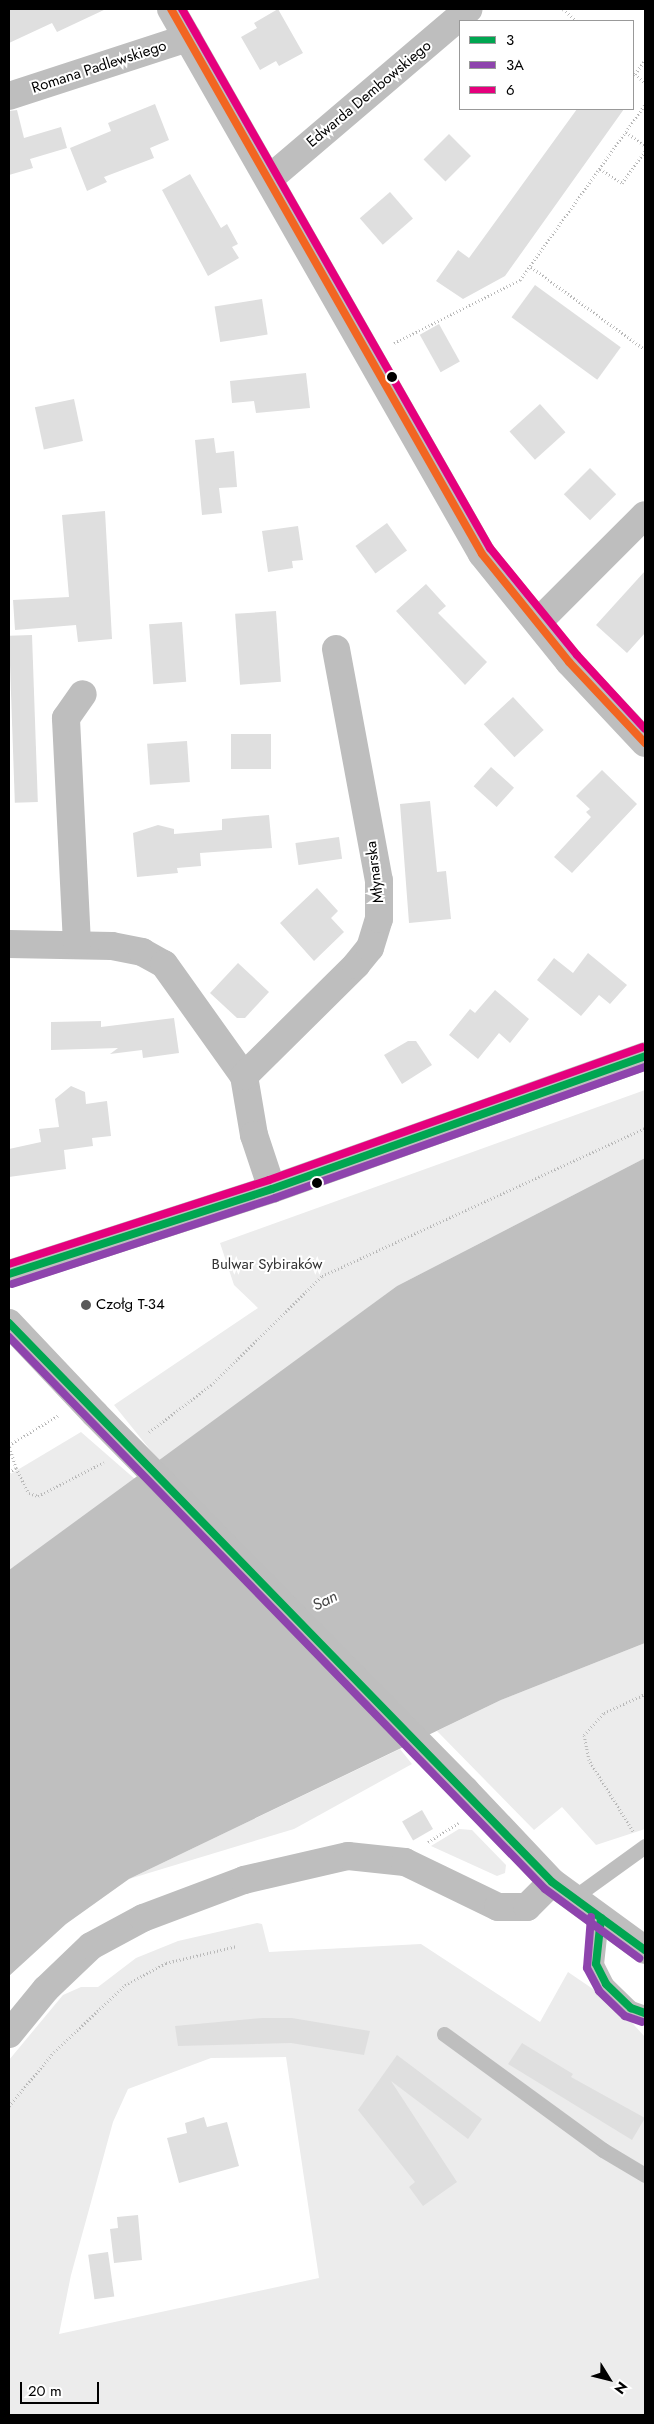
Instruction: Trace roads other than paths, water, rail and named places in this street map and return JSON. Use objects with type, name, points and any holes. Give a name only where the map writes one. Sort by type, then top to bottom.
[{"type":"street","points":[[171,9],[482,554],[576,669],[645,743]]},
{"type":"street","name":"Edwarda Dembowskiego","points":[[269,179],[470,9]]},
{"type":"street","name":"Romana Padlewskiego","points":[[9,96],[188,38]]},
{"type":"street","points":[[538,622],[645,514]]},
{"type":"street","name":"Młynarska","points":[[244,1076],[356,965],[370,948],[379,919],[379,881],[336,649]]},
{"type":"street","points":[[77,944],[66,718],[83,694]]},
{"type":"street","points":[[9,944],[77,944],[142,952],[164,964],[244,1076],[254,1135],[272,1189]]},
{"type":"street","points":[[9,1274],[272,1189],[645,1056]]},
{"type":"street","points":[[9,1323],[95,1414],[562,1890],[645,1950]]},
{"type":"street","points":[[9,2034],[46,1989],[91,1946],[143,1918],[244,1880],[348,1856],[406,1862],[498,1907],[526,1907],[562,1890]]},
{"type":"lane","points":[[562,1890],[644,1847]]},
{"type":"lane","points":[[601,1918],[596,1964],[606,1984],[638,2011],[645,2024]]},
{"type":"lane","points":[[444,2034],[603,2150],[645,2175]]},
{"type":"water","name":"San","points":[[645,1158],[645,1643],[501,1700],[129,1879],[66,1924],[9,1976],[9,1570],[397,1286]]},
{"type":"place","name":"Czołg T-34","points":[[86,1305]]},
{"type":"park label","name":"Bulwar Sybiraków","points":[[267,1265]]}]
